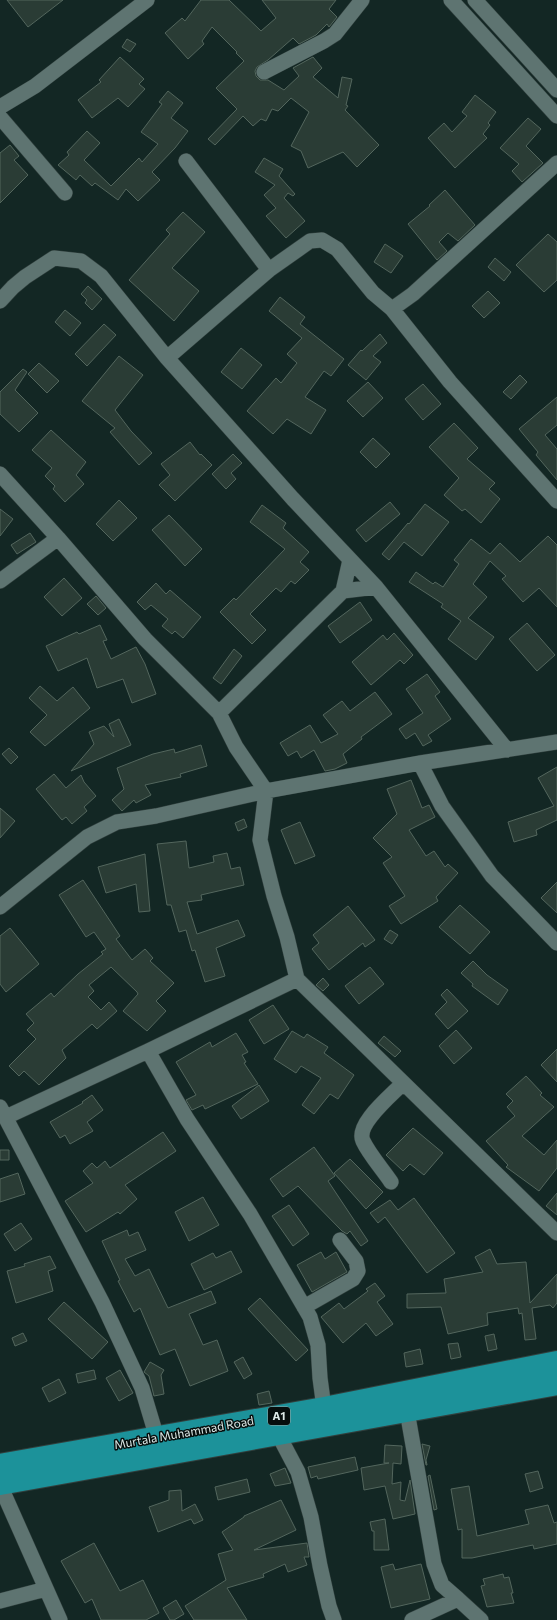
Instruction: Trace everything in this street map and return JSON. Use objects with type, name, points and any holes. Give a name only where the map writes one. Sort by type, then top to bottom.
[{"type":"highway","name":"Murtala Muhammad Road","points":[[0,1465],[324,1408],[557,1362]]},
{"type":"highway","name":"Murtala Muhammad Road","points":[[0,1484],[557,1384]]},
{"type":"street","points":[[0,107],[35,86],[147,0]]},
{"type":"street","points":[[264,72],[324,42],[334,34],[362,0]]},
{"type":"street","points":[[451,0],[557,116]]},
{"type":"street","points":[[475,0],[557,90]]},
{"type":"street","points":[[0,117],[66,193]]},
{"type":"street","points":[[186,161],[269,270]]},
{"type":"street","points":[[392,309],[413,294],[557,163]]},
{"type":"street","points":[[167,358],[269,270],[310,241],[322,240],[337,249],[373,293],[392,309],[450,382],[557,501]]},
{"type":"street","points":[[0,302],[13,287],[25,277],[54,258],[81,261],[101,276],[167,358],[293,499],[376,587],[508,750]]},
{"type":"street","points":[[0,474],[58,538],[145,639],[219,713],[236,747],[266,790],[260,840],[297,979],[557,1233]]},
{"type":"street","points":[[0,581],[58,538]]},
{"type":"street","points":[[219,713],[343,591],[350,560]]},
{"type":"street","points":[[343,591],[376,587]]},
{"type":"street","points":[[0,907],[87,837],[117,822],[156,816],[266,790],[420,763],[557,742]]},
{"type":"street","points":[[420,763],[442,806],[492,876],[557,943]]},
{"type":"street","points":[[158,1438],[142,1388],[102,1302],[3,1112],[148,1052],[297,979]]},
{"type":"street","points":[[148,1052],[187,1119],[250,1214],[310,1318],[318,1345],[324,1408]]},
{"type":"street","points":[[392,1182],[363,1140],[362,1130],[368,1119],[403,1083]]},
{"type":"street","points":[[304,1307],[353,1279],[358,1271],[356,1261],[340,1240]]},
{"type":"street","points":[[407,1411],[434,1564],[442,1585],[481,1620]]},
{"type":"street","points":[[278,1434],[298,1472],[311,1517],[321,1573],[334,1620]]},
{"type":"street","points":[[0,1484],[60,1620]]},
{"type":"street","points":[[0,1601],[46,1589]]},
{"type":"street","points":[[412,1620],[458,1599]]},
{"type":"building","points":[[7,0],[63,0],[28,27]]},
{"type":"building","points":[[201,0],[229,0],[261,31],[276,18],[262,0],[336,0],[329,9],[337,17],[329,27],[327,24],[316,35],[299,44],[293,38],[268,60],[257,67],[255,71],[256,76],[260,80],[268,80],[284,90],[299,76],[293,68],[313,57],[322,68],[313,77],[338,98],[342,77],[352,79],[346,105],[348,106],[345,110],[379,145],[357,167],[343,152],[308,168],[301,151],[291,146],[309,112],[291,98],[278,111],[272,109],[266,121],[261,119],[253,126],[243,116],[215,145],[208,139],[237,109],[216,88],[244,61],[212,27],[202,41],[204,44],[188,59],[165,33],[182,18],[185,21]]},
{"type":"building","points":[[127,39],[136,44],[130,52],[122,47]]},
{"type":"building","points":[[120,57],[144,79],[139,84],[145,89],[128,107],[118,98],[92,118],[78,100],[101,82],[99,80]]},
{"type":"building","points":[[168,91],[183,103],[171,118],[188,131],[175,148],[152,172],[160,180],[138,201],[126,189],[118,200],[95,183],[92,186],[80,175],[76,180],[58,165],[69,155],[67,152],[87,131],[100,143],[84,160],[111,186],[139,158],[142,162],[158,144],[141,132],[162,104],[159,102]]},
{"type":"building","points":[[475,95],[496,112],[488,123],[490,125],[483,134],[487,138],[455,168],[428,138],[444,123],[452,132],[467,116],[462,112]]},
{"type":"building","points":[[528,118],[541,129],[526,146],[543,163],[522,182],[512,171],[519,164],[500,148]]},
{"type":"building","points":[[10,145],[19,156],[14,160],[28,175],[0,203],[0,153]]},
{"type":"building","points":[[264,158],[283,169],[279,176],[295,194],[293,196],[288,193],[284,198],[305,221],[286,238],[266,216],[276,208],[264,195],[275,185],[255,172]]},
{"type":"building","points":[[445,190],[475,225],[458,241],[448,233],[439,242],[447,251],[437,260],[408,224],[430,206],[429,205]]},
{"type":"building","points":[[183,212],[205,232],[172,268],[199,291],[174,321],[129,280],[170,234],[166,230]]},
{"type":"building","points":[[548,234],[557,242],[557,280],[544,292],[516,265]]},
{"type":"building","points":[[385,244],[403,256],[391,273],[374,262]]},
{"type":"building","points":[[495,258],[511,272],[504,281],[488,267]]},
{"type":"building","points":[[88,286],[102,299],[92,310],[85,303],[87,300],[81,294]]},
{"type":"building","points":[[488,291],[500,303],[484,318],[472,306]]},
{"type":"building","points":[[280,297],[305,317],[300,324],[344,359],[331,376],[324,371],[305,397],[326,410],[311,434],[287,419],[273,434],[247,411],[276,378],[281,383],[297,363],[287,354],[302,338],[269,311]]},
{"type":"building","points":[[65,310],[81,323],[70,336],[55,322]]},
{"type":"building","points":[[104,324],[116,335],[87,366],[75,354]]},
{"type":"building","points":[[380,334],[387,343],[373,356],[381,362],[366,380],[348,365],[361,350],[362,351]]},
{"type":"building","points":[[241,348],[262,365],[242,389],[221,372]]},
{"type":"building","points":[[119,356],[143,375],[115,410],[131,431],[152,453],[139,465],[110,432],[115,428],[82,401]]},
{"type":"building","points":[[39,363],[59,381],[47,393],[28,374]]},
{"type":"building","points":[[23,369],[27,372],[15,390],[38,413],[19,432],[0,414],[0,392]]},
{"type":"building","points":[[520,375],[527,382],[511,399],[503,392]]},
{"type":"building","points":[[368,382],[383,398],[363,417],[347,401]]},
{"type":"building","points":[[423,384],[441,404],[423,420],[405,399]]},
{"type":"building","points":[[557,397],[557,425],[545,435],[557,449],[557,480],[536,455],[538,452],[519,429]]},
{"type":"building","points":[[454,423],[478,448],[467,459],[495,483],[489,489],[500,499],[481,523],[465,509],[462,511],[444,495],[459,478],[429,447]]},
{"type":"building","points":[[51,430],[86,462],[76,475],[84,484],[65,502],[53,489],[55,486],[45,476],[52,468],[32,450]]},
{"type":"building","points":[[373,438],[390,454],[376,468],[360,452]]},
{"type":"building","points":[[190,442],[200,455],[201,454],[212,465],[175,501],[159,485],[170,475],[161,464]]},
{"type":"building","points":[[233,454],[242,463],[231,473],[236,479],[226,489],[212,474]]},
{"type":"building","points":[[119,500],[137,518],[113,541],[96,524]]},
{"type":"building","points":[[390,502],[400,514],[366,542],[356,530]]},
{"type":"building","points":[[425,504],[449,522],[422,556],[404,542],[389,560],[382,554]]},
{"type":"building","points":[[262,505],[286,523],[283,528],[309,552],[300,562],[309,570],[295,584],[291,581],[281,592],[276,588],[250,614],[266,630],[252,644],[220,612],[234,598],[236,600],[285,549],[250,522]]},
{"type":"building","points":[[0,509],[13,519],[0,536]]},
{"type":"building","points":[[169,515],[202,549],[185,566],[152,530]]},
{"type":"building","points":[[30,533],[36,542],[17,554],[11,545]]},
{"type":"building","points":[[548,536],[557,545],[557,607],[539,588],[523,602],[502,579],[506,576],[490,561],[473,584],[487,597],[468,618],[494,637],[476,660],[448,639],[461,621],[441,607],[443,604],[409,582],[416,572],[433,584],[435,582],[443,587],[459,564],[454,560],[471,539],[490,554],[500,543],[520,562]]},
{"type":"building","points":[[64,578],[82,598],[62,616],[44,597]]},
{"type":"building","points":[[156,583],[166,594],[170,590],[201,617],[183,638],[175,631],[172,634],[162,626],[168,619],[151,605],[145,610],[137,602]]},
{"type":"building","points":[[96,596],[106,608],[98,615],[87,604]]},
{"type":"building","points":[[360,602],[372,620],[340,643],[328,626]]},
{"type":"building","points":[[527,623],[555,655],[537,671],[509,639]]},
{"type":"building","points":[[100,625],[107,640],[103,641],[111,659],[136,647],[145,664],[156,694],[132,703],[123,679],[97,688],[87,658],[58,671],[46,646],[77,632],[79,634]]},
{"type":"building","points":[[394,633],[413,655],[404,664],[400,660],[371,685],[352,662],[383,635],[387,640]]},
{"type":"building","points":[[234,649],[242,656],[221,684],[213,678]]},
{"type":"building","points":[[427,674],[440,692],[435,696],[451,719],[428,735],[432,741],[423,746],[415,733],[406,739],[399,729],[423,713],[406,689]]},
{"type":"building","points":[[40,686],[57,701],[73,687],[90,708],[45,746],[30,732],[47,715],[29,698]]},
{"type":"building","points":[[375,692],[392,714],[361,737],[362,739],[343,754],[347,763],[335,769],[325,771],[314,750],[301,758],[297,751],[288,756],[280,743],[310,725],[321,743],[338,734],[323,715],[342,701],[350,711]]},
{"type":"building","points":[[119,719],[131,745],[71,771],[94,744],[89,732],[104,726],[114,737],[109,724]]},
{"type":"building","points":[[201,745],[207,766],[180,774],[181,777],[145,785],[151,795],[136,803],[134,800],[122,811],[112,800],[124,789],[117,768],[153,754],[174,749],[175,753]]},
{"type":"building","points":[[9,748],[18,757],[11,764],[2,754]]},
{"type":"building","points":[[557,767],[557,820],[536,830],[537,835],[514,842],[508,822],[554,806],[538,778]]},
{"type":"building","points":[[54,774],[66,788],[81,775],[84,782],[96,796],[84,807],[87,811],[72,824],[66,817],[62,820],[36,789]]},
{"type":"building","points":[[411,780],[422,808],[429,805],[435,817],[409,830],[426,856],[434,851],[445,867],[448,864],[458,873],[436,897],[438,901],[401,924],[389,906],[405,896],[383,863],[392,857],[373,838],[397,814],[387,789]]},
{"type":"building","points":[[0,808],[15,821],[0,838]]},
{"type":"building","points":[[244,819],[247,827],[238,831],[235,823]]},
{"type":"building","points":[[300,822],[315,856],[295,864],[281,830]]},
{"type":"building","points":[[186,841],[189,868],[214,862],[213,856],[227,853],[231,869],[240,867],[244,885],[201,895],[202,900],[187,902],[197,934],[238,920],[245,936],[216,948],[225,976],[205,982],[195,950],[192,951],[186,930],[179,932],[171,905],[167,905],[157,844]]},
{"type":"building","points":[[145,854],[150,911],[139,912],[136,884],[106,893],[98,867]]},
{"type":"building","points":[[83,880],[120,936],[116,939],[132,960],[145,949],[153,958],[150,961],[174,983],[156,1001],[166,1011],[147,1031],[123,1011],[138,994],[111,967],[89,985],[94,991],[88,997],[101,1010],[109,1002],[117,1011],[97,1029],[92,1024],[62,1050],[66,1058],[39,1085],[24,1071],[19,1076],[9,1066],[36,1039],[27,1030],[34,1023],[26,1014],[51,993],[54,997],[78,974],[103,954],[101,952],[106,949],[94,932],[86,937],[59,895]]},
{"type":"building","points":[[557,882],[557,913],[541,898]]},
{"type":"building","points":[[460,905],[490,932],[470,954],[439,927]]},
{"type":"building","points":[[348,906],[375,940],[365,947],[363,943],[329,970],[312,949],[319,943],[313,935]]},
{"type":"building","points":[[10,928],[39,964],[6,992],[0,984],[0,936]]},
{"type":"building","points":[[390,930],[398,935],[392,944],[384,939]]},
{"type":"building","points":[[473,961],[487,975],[508,990],[498,1005],[472,986],[473,984],[461,973]]},
{"type":"building","points":[[370,967],[384,984],[359,1004],[345,986]]},
{"type":"building","points":[[323,978],[329,985],[323,991],[316,985]]},
{"type":"building","points":[[447,989],[468,1011],[448,1029],[435,1014],[447,1002],[441,995]]},
{"type":"building","points":[[273,1005],[289,1029],[264,1044],[249,1020]]},
{"type":"building","points":[[456,1030],[472,1048],[454,1064],[439,1046]]},
{"type":"building","points":[[292,1031],[304,1038],[307,1034],[328,1047],[324,1053],[354,1075],[338,1099],[330,1094],[314,1114],[302,1105],[321,1078],[301,1066],[296,1073],[274,1059]]},
{"type":"building","points":[[236,1033],[248,1052],[242,1055],[246,1062],[244,1063],[258,1084],[205,1109],[203,1105],[192,1110],[186,1100],[196,1095],[176,1062],[210,1042],[212,1047]]},
{"type":"building","points":[[384,1036],[401,1051],[395,1057],[378,1043]]},
{"type":"building","points":[[557,1049],[557,1082],[541,1065]]},
{"type":"building","points":[[526,1076],[542,1093],[540,1095],[554,1107],[522,1136],[544,1155],[557,1140],[557,1168],[539,1191],[506,1167],[508,1165],[486,1141],[515,1116],[507,1107],[513,1101],[506,1094]]},
{"type":"building","points":[[259,1085],[269,1101],[241,1119],[232,1106]]},
{"type":"building","points":[[92,1095],[103,1110],[87,1122],[93,1131],[70,1144],[65,1135],[60,1138],[50,1122],[83,1103],[82,1102]]},
{"type":"building","points":[[413,1128],[443,1153],[424,1175],[410,1164],[403,1171],[386,1155]]},
{"type":"building","points":[[163,1132],[176,1151],[125,1185],[137,1199],[120,1214],[118,1212],[86,1232],[65,1201],[93,1183],[83,1171],[92,1163],[97,1168],[105,1161],[110,1168]]},
{"type":"building","points":[[314,1147],[335,1176],[328,1181],[368,1241],[361,1246],[350,1231],[347,1234],[342,1231],[298,1186],[283,1197],[270,1179]]},
{"type":"building","points":[[0,1150],[9,1150],[9,1160],[0,1160]]},
{"type":"building","points":[[350,1159],[383,1192],[366,1209],[334,1173]]},
{"type":"building","points":[[18,1173],[25,1194],[0,1202],[0,1179]]},
{"type":"building","points":[[557,1193],[557,1215],[546,1206]]},
{"type":"building","points":[[203,1197],[219,1225],[189,1241],[175,1212]]},
{"type":"building","points":[[414,1198],[455,1253],[427,1273],[385,1217],[378,1223],[370,1213],[390,1200],[398,1210]]},
{"type":"building","points":[[289,1205],[309,1234],[293,1246],[272,1216]]},
{"type":"building","points":[[21,1223],[32,1239],[15,1251],[4,1234]]},
{"type":"building","points":[[127,1230],[129,1236],[138,1232],[146,1250],[125,1259],[135,1276],[149,1269],[168,1308],[211,1291],[216,1303],[189,1314],[203,1345],[217,1340],[228,1371],[190,1386],[175,1349],[160,1355],[140,1308],[134,1312],[118,1281],[120,1280],[102,1241]]},
{"type":"building","points":[[490,1249],[497,1264],[526,1262],[530,1303],[557,1274],[557,1303],[553,1308],[550,1305],[532,1308],[536,1339],[525,1340],[522,1313],[519,1314],[518,1308],[487,1313],[488,1325],[448,1334],[441,1307],[407,1308],[407,1294],[446,1293],[444,1279],[483,1272],[475,1257]]},
{"type":"building","points":[[231,1251],[242,1272],[204,1290],[191,1264],[213,1253],[216,1258]]},
{"type":"building","points":[[321,1252],[325,1259],[336,1252],[347,1272],[312,1292],[297,1265]]},
{"type":"building","points":[[50,1256],[56,1268],[48,1271],[53,1291],[16,1303],[7,1271],[25,1266],[24,1264]]},
{"type":"building","points":[[375,1283],[385,1296],[377,1302],[393,1324],[376,1336],[366,1323],[343,1343],[321,1317],[339,1303],[344,1309],[368,1291],[366,1289]]},
{"type":"building","points":[[260,1298],[308,1350],[296,1361],[248,1309]]},
{"type":"building","points":[[64,1302],[108,1342],[92,1359],[48,1319]]},
{"type":"building","points":[[23,1333],[27,1341],[15,1346],[12,1338]]},
{"type":"building","points":[[494,1334],[497,1349],[488,1351],[485,1336]]},
{"type":"building","points":[[458,1343],[461,1357],[451,1359],[448,1344]]},
{"type":"building","points":[[420,1349],[423,1364],[406,1367],[404,1353]]},
{"type":"building","points":[[243,1357],[252,1374],[244,1379],[234,1362]]},
{"type":"building","points":[[150,1362],[164,1370],[161,1375],[164,1394],[154,1396],[149,1376],[144,1372]]},
{"type":"building","points":[[94,1370],[96,1379],[78,1383],[76,1374]]},
{"type":"building","points":[[120,1370],[133,1393],[119,1401],[106,1378]]},
{"type":"building","points":[[59,1379],[66,1393],[49,1402],[42,1388]]},
{"type":"building","points":[[269,1391],[272,1403],[259,1405],[257,1394]]},
{"type":"building","points":[[422,1444],[430,1446],[426,1460],[427,1465],[426,1465]]},
{"type":"building","points":[[385,1445],[402,1446],[401,1464],[393,1463],[392,1484],[401,1482],[400,1500],[405,1501],[410,1480],[415,1514],[393,1519],[385,1486],[364,1490],[361,1468],[389,1463],[384,1463]]},
{"type":"building","points":[[355,1457],[358,1470],[318,1479],[317,1476],[311,1478],[308,1467]]},
{"type":"building","points":[[285,1468],[291,1483],[275,1486],[270,1474]]},
{"type":"building","points":[[538,1471],[543,1488],[530,1492],[525,1474]]},
{"type":"building","points":[[430,1475],[437,1509],[434,1510],[428,1476]]},
{"type":"building","points":[[247,1479],[250,1492],[218,1500],[215,1487]]},
{"type":"building","points":[[469,1486],[477,1536],[529,1524],[525,1510],[548,1505],[554,1523],[557,1522],[557,1544],[534,1549],[533,1545],[472,1558],[462,1558],[462,1529],[458,1530],[451,1489]]},
{"type":"building","points":[[181,1490],[182,1511],[195,1504],[203,1520],[194,1524],[191,1519],[158,1532],[149,1507],[169,1500],[169,1491]]},
{"type":"building","points":[[281,1500],[296,1530],[254,1550],[307,1543],[309,1557],[304,1557],[307,1565],[288,1572],[285,1564],[263,1574],[264,1577],[227,1588],[247,1620],[194,1620],[185,1606],[226,1580],[218,1554],[233,1550],[222,1532],[244,1516]]},
{"type":"building","points":[[385,1519],[389,1550],[374,1550],[374,1531],[372,1531],[370,1522]]},
{"type":"building","points":[[94,1543],[120,1591],[143,1580],[159,1613],[146,1620],[101,1620],[92,1599],[85,1603],[61,1561]]},
{"type":"building","points":[[393,1564],[395,1570],[421,1564],[430,1599],[391,1608],[381,1567]]},
{"type":"building","points":[[503,1574],[504,1578],[509,1577],[514,1603],[487,1607],[481,1586],[485,1585],[483,1579]]},
{"type":"building","points":[[176,1600],[184,1614],[174,1620],[170,1620],[163,1608]]}]
